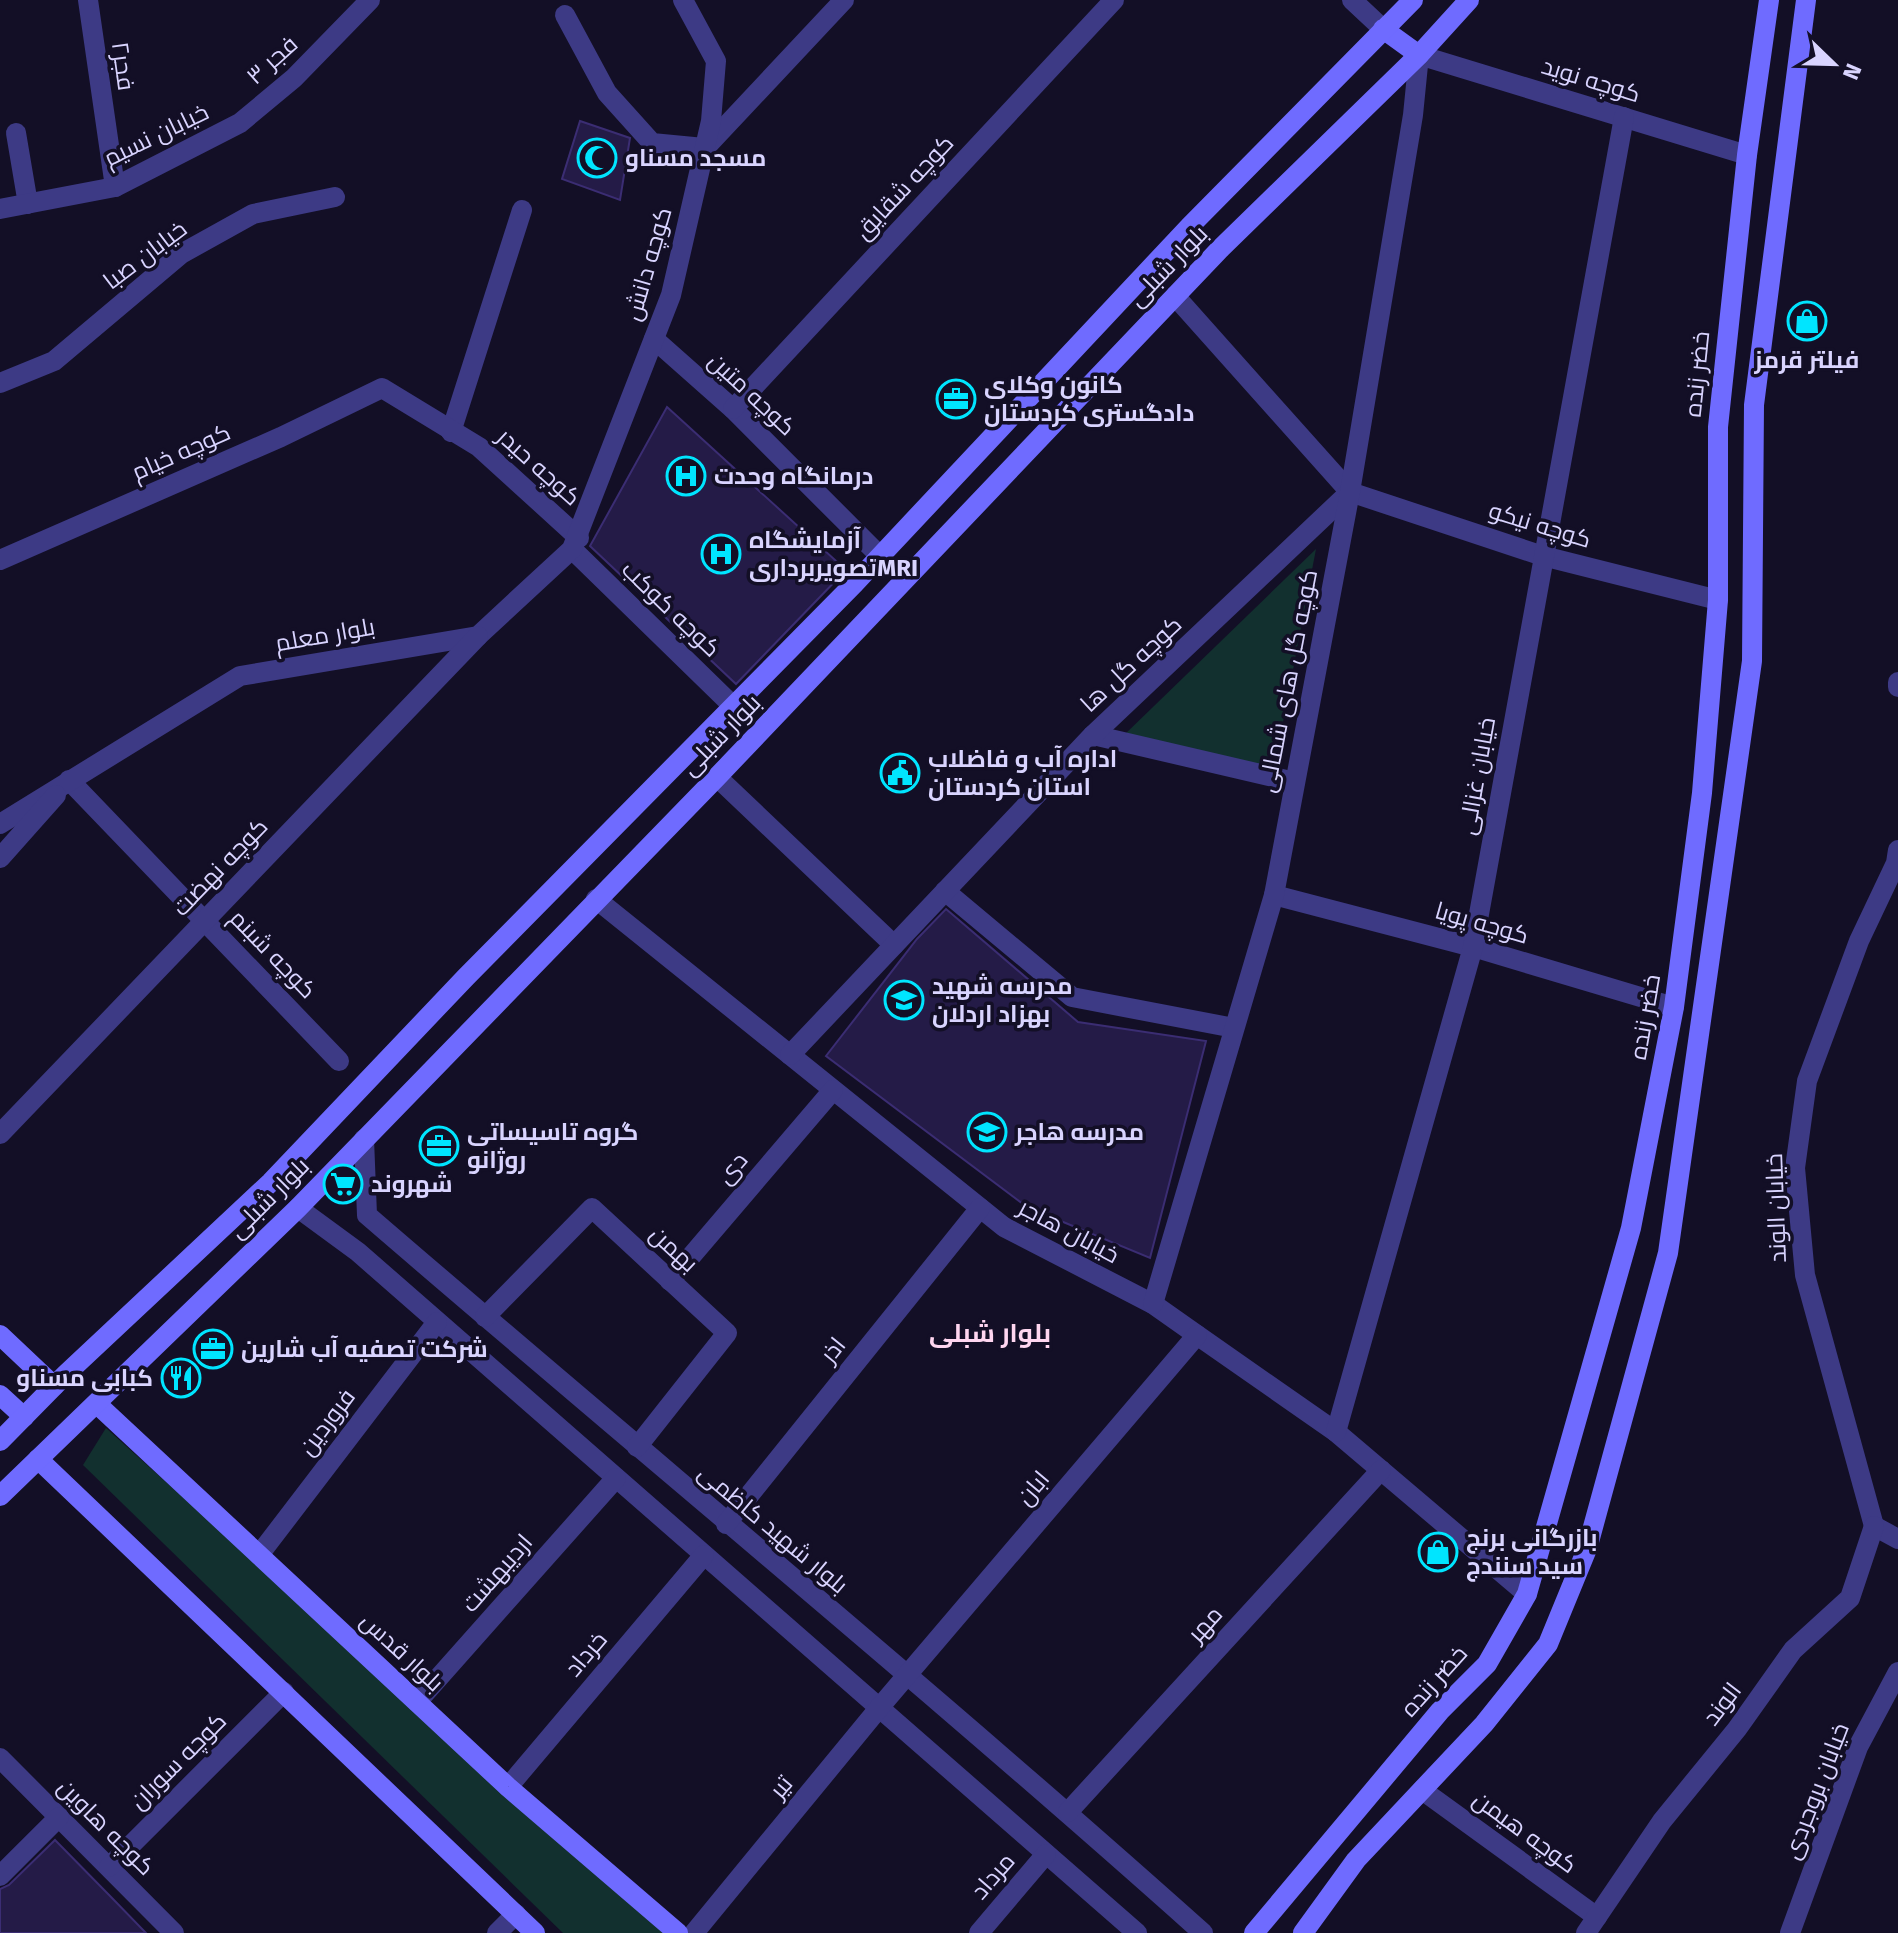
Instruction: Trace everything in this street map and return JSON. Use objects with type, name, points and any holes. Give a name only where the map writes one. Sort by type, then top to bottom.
[{"type":"street","name":"فجر۲","points":[[88,0],[115,187]]},
{"type":"street","name":"فجر ۳","points":[[240,123],[294,78],[370,0]]},
{"type":"street","name":"کوچه دانش","points":[[576,544],[671,295],[704,148],[716,61],[683,0]]},
{"type":"street","points":[[565,15],[607,93],[652,143],[704,148],[844,0]]},
{"type":"street","name":"کوچه شقایق","points":[[733,409],[1114,0]]},
{"type":"street","points":[[1352,0],[1383,29],[1419,55]]},
{"type":"street","name":"بلوار شبلی","points":[[0,1441],[54,1386],[271,1182],[466,977],[880,556],[1189,227],[1413,0]]},
{"type":"street","name":"بلوار شبلی","points":[[0,1496],[298,1208],[717,777],[1175,296],[1419,55],[1469,0]]},
{"type":"street","name":"خضر زنده","points":[[1254,1933],[1440,1711],[1487,1664],[1527,1594],[1631,1228],[1674,1007],[1702,793],[1718,600],[1718,427],[1747,155],[1769,0]]},
{"type":"street","points":[[1303,1933],[1356,1860],[1484,1724],[1548,1644],[1587,1549],[1668,1253],[1752,661],[1754,405],[1806,0]]},
{"type":"street","name":"کوچه نوید","points":[[1419,55],[1747,155]]},
{"type":"street","name":"کوچه گل های شمالی","points":[[1153,1304],[1274,895],[1350,492],[1413,115],[1419,55]]},
{"type":"street","name":"خیابان غزالی","points":[[1336,1432],[1473,947],[1624,117]]},
{"type":"street","name":"خیابان نسیم","points":[[0,209],[115,187],[240,123]]},
{"type":"street","points":[[16,133],[28,204]]},
{"type":"street","name":"خیابان صبا","points":[[0,383],[54,361],[181,254],[253,214],[335,197]]},
{"type":"street","points":[[451,432],[522,210]]},
{"type":"street","points":[[1175,296],[1350,492]]},
{"type":"street","name":"کوچه متین","points":[[654,339],[733,409],[880,556]]},
{"type":"street","name":"کوچه حیدر","points":[[382,388],[479,447],[576,544]]},
{"type":"street","name":"کوچه خیام","points":[[0,560],[281,437],[382,388]]},
{"type":"street","name":"کوچه نیکو","points":[[1350,492],[1543,556],[1718,600]]},
{"type":"street","name":"کوچه گل ها","points":[[790,1055],[1093,735],[1350,492]]},
{"type":"street","points":[[478,636],[576,544]]},
{"type":"street","name":"کوچه کوکب","points":[[576,544],[733,706]]},
{"type":"street","name":"بلوار معلم","points":[[0,824],[240,676],[478,636]]},
{"type":"street","name":"کوچه نهضت","points":[[0,1134],[478,636]]},
{"type":"street","points":[[1093,735],[1295,782]]},
{"type":"street","points":[[717,777],[894,945]]},
{"type":"street","name":"بلوار معلم","points":[[0,858],[69,780]]},
{"type":"street","name":"کوچه شبنم","points":[[69,780],[339,1061]]},
{"type":"street","name":"خیابان الوند","points":[[1874,1526],[1805,1275],[1795,1168],[1807,1081],[1859,941],[1896,863],[1898,850]]},
{"type":"street","points":[[945,891],[1072,997],[1234,1028]]},
{"type":"street","name":"کوچه پویا","points":[[1274,895],[1473,947],[1674,1007]]},
{"type":"street","name":"خیابان هاجر","points":[[596,899],[1004,1227],[1153,1304],[1336,1432],[1527,1594]]},
{"type":"street","name":"دی","points":[[670,1281],[833,1090]]},
{"type":"street","name":"بلوار شهید کاظمی","points":[[364,1139],[367,1215],[726,1524],[1068,1812],[1203,1933]]},
{"type":"street","points":[[298,1208],[358,1252],[1137,1933]]},
{"type":"street","name":"بهمن","points":[[485,1317],[592,1208],[727,1333],[637,1447]]},
{"type":"street","name":"اذر","points":[[726,1524],[980,1208]]},
{"type":"street","name":"فروردین","points":[[259,1555],[437,1322]]},
{"type":"street","points":[[0,1335],[54,1386]]},
{"type":"street","name":"ابان","points":[[909,1676],[1197,1335]]},
{"type":"street","points":[[0,1395],[24,1417]]},
{"type":"street","name":"بلوار قدس","points":[[97,1404],[508,1787],[678,1933]]},
{"type":"street","points":[[38,1459],[535,1933]]},
{"type":"street","name":"مهر","points":[[1068,1812],[1381,1470]]},
{"type":"street","name":"اردیبهشت","points":[[417,1702],[616,1478]]},
{"type":"street","points":[[1874,1526],[1898,1539]]},
{"type":"street","name":"الوند","points":[[1591,1925],[1662,1821],[1737,1729],[1793,1650],[1850,1598],[1874,1526]]},
{"type":"street","name":"خرداد","points":[[508,1787],[704,1555]]},
{"type":"street","name":"خیابان بروجردی","points":[[1790,1933],[1858,1747],[1898,1672]]},
{"type":"street","name":"تیر","points":[[694,1933],[879,1708],[909,1676]]},
{"type":"street","name":"کوچه سوران","points":[[109,1867],[284,1692]]},
{"type":"street","name":"کوچه هاوین","points":[[0,1758],[174,1933]]},
{"type":"street","name":"کوچه هیمن","points":[[1422,1790],[1591,1925]]},
{"type":"street","points":[[0,1876],[59,1817]]},
{"type":"street","name":"مرداد","points":[[979,1933],[1046,1854]]},
{"type":"street","points":[[497,1933],[516,1914]]},
{"type":"green space","points":[[1316,549],[1273,775],[1122,737]]},
{"type":"green space","points":[[106,1428],[667,1933],[563,1933],[83,1465]]},
{"type":"building","name":"مسجد مسناو","points":[[580,121],[630,138],[620,200],[562,179]]},
{"type":"building","name":"درمانگاه وحدت","points":[[667,407],[846,570],[736,684],[590,546]]},
{"type":"building","points":[[946,909],[1078,1022],[1206,1041],[1150,1258],[1027,1207],[826,1056],[917,939]]},
{"type":"building","points":[[55,1840],[146,1933],[0,1933],[0,1889],[9,1885]]},
{"type":"place","name":"مسجد مسناو","points":[[597,158]]},
{"type":"place","name":"فیلتر قرمز","points":[[1807,321]]},
{"type":"place","name":"کانون وکلای دادگستری کردستان","points":[[956,399]]},
{"type":"place","name":"درمانگاه وحدت","points":[[686,476]]},
{"type":"place","name":"آزمايشگاه تصویربرداریMRI","points":[[721,554]]},
{"type":"place","name":"اداره آب و فاضلاب استان کردستان","points":[[900,773]]},
{"type":"place","name":"مدرسه شهید بهزاد اردلان","points":[[904,1000]]},
{"type":"place","name":"مدرسه هاجر","points":[[987,1132]]},
{"type":"place","name":"گروه تاسیساتی روژانو","points":[[439,1146]]},
{"type":"place","name":"شهروند","points":[[343,1184]]},
{"type":"place","name":"شرکت تصفیه آب شارین","points":[[213,1349]]},
{"type":"place","name":"کبابی مسناو","points":[[181,1378]]},
{"type":"place","name":"بازرگانی برنج سید سنندج","points":[[1438,1552]]},
{"type":"district","name":"بلوار شبلی","points":[[990,1333]]}]
